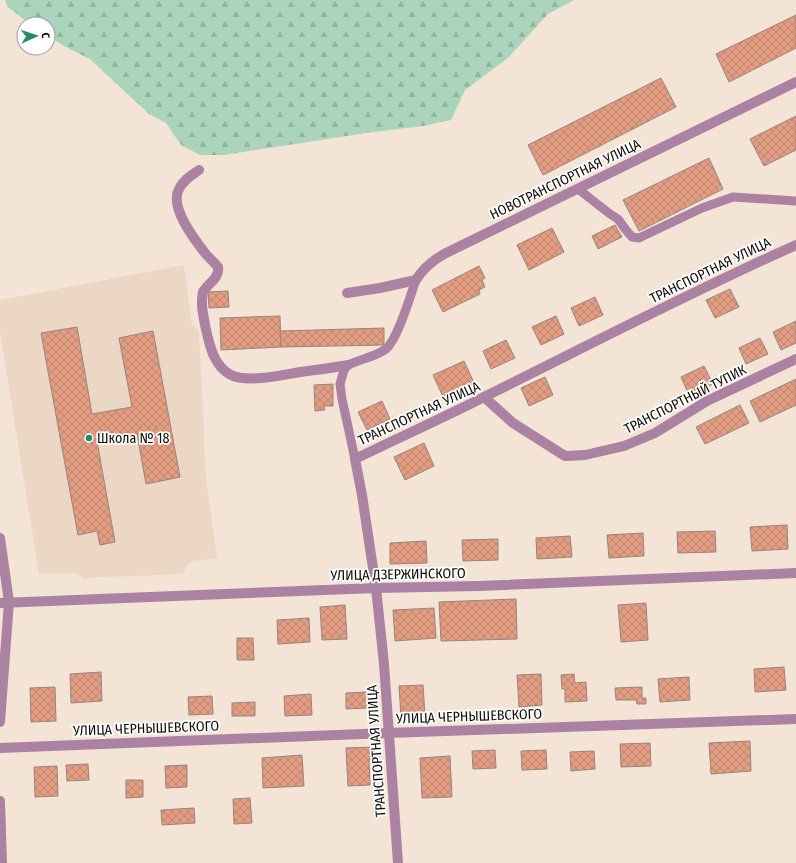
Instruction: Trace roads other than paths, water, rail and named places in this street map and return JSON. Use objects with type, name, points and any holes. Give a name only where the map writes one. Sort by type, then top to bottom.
[{"type":"street","name":"НОВОТРАНСПОРТНАЯ УЛИЦА","points":[[416,280],[431,262],[444,254],[796,82]]},
{"type":"street","points":[[199,170],[182,184],[176,198],[180,214],[188,229],[195,240],[218,267],[216,277],[203,293],[202,305],[208,336],[218,364],[230,375],[243,378],[266,377],[348,365]]},
{"type":"street","name":"ТРАНСПОРТНАЯ УЛИЦА","points":[[398,863],[384,664],[376,588],[355,459],[484,397],[605,336],[796,245]]},
{"type":"street","points":[[346,293],[380,288],[416,280]]},
{"type":"street","name":"ТРАНСПОРТНЫЙ ТУПИК","points":[[484,397],[513,423],[565,456],[585,455],[624,446],[655,433],[708,401],[796,359]]},
{"type":"street","points":[[0,538],[4,603],[0,722]]},
{"type":"street","name":"УЛИЦА ДЗЕРЖИНСКОГО","points":[[4,603],[376,588],[480,586],[796,574]]},
{"type":"street","name":"УЛИЦА ЧЕРНЫШЕВСКОГО","points":[[0,748],[796,719]]},
{"type":"street","points":[[0,801],[2,863]]},
{"type":"lane","points":[[578,189],[618,219],[632,237],[639,238],[702,208],[733,197],[796,201]]},
{"type":"lane","points":[[355,459],[340,384],[344,370],[348,365],[378,354],[391,344],[416,280]]},
{"type":"place","name":"Школа № 18","points":[[89,438]]}]
